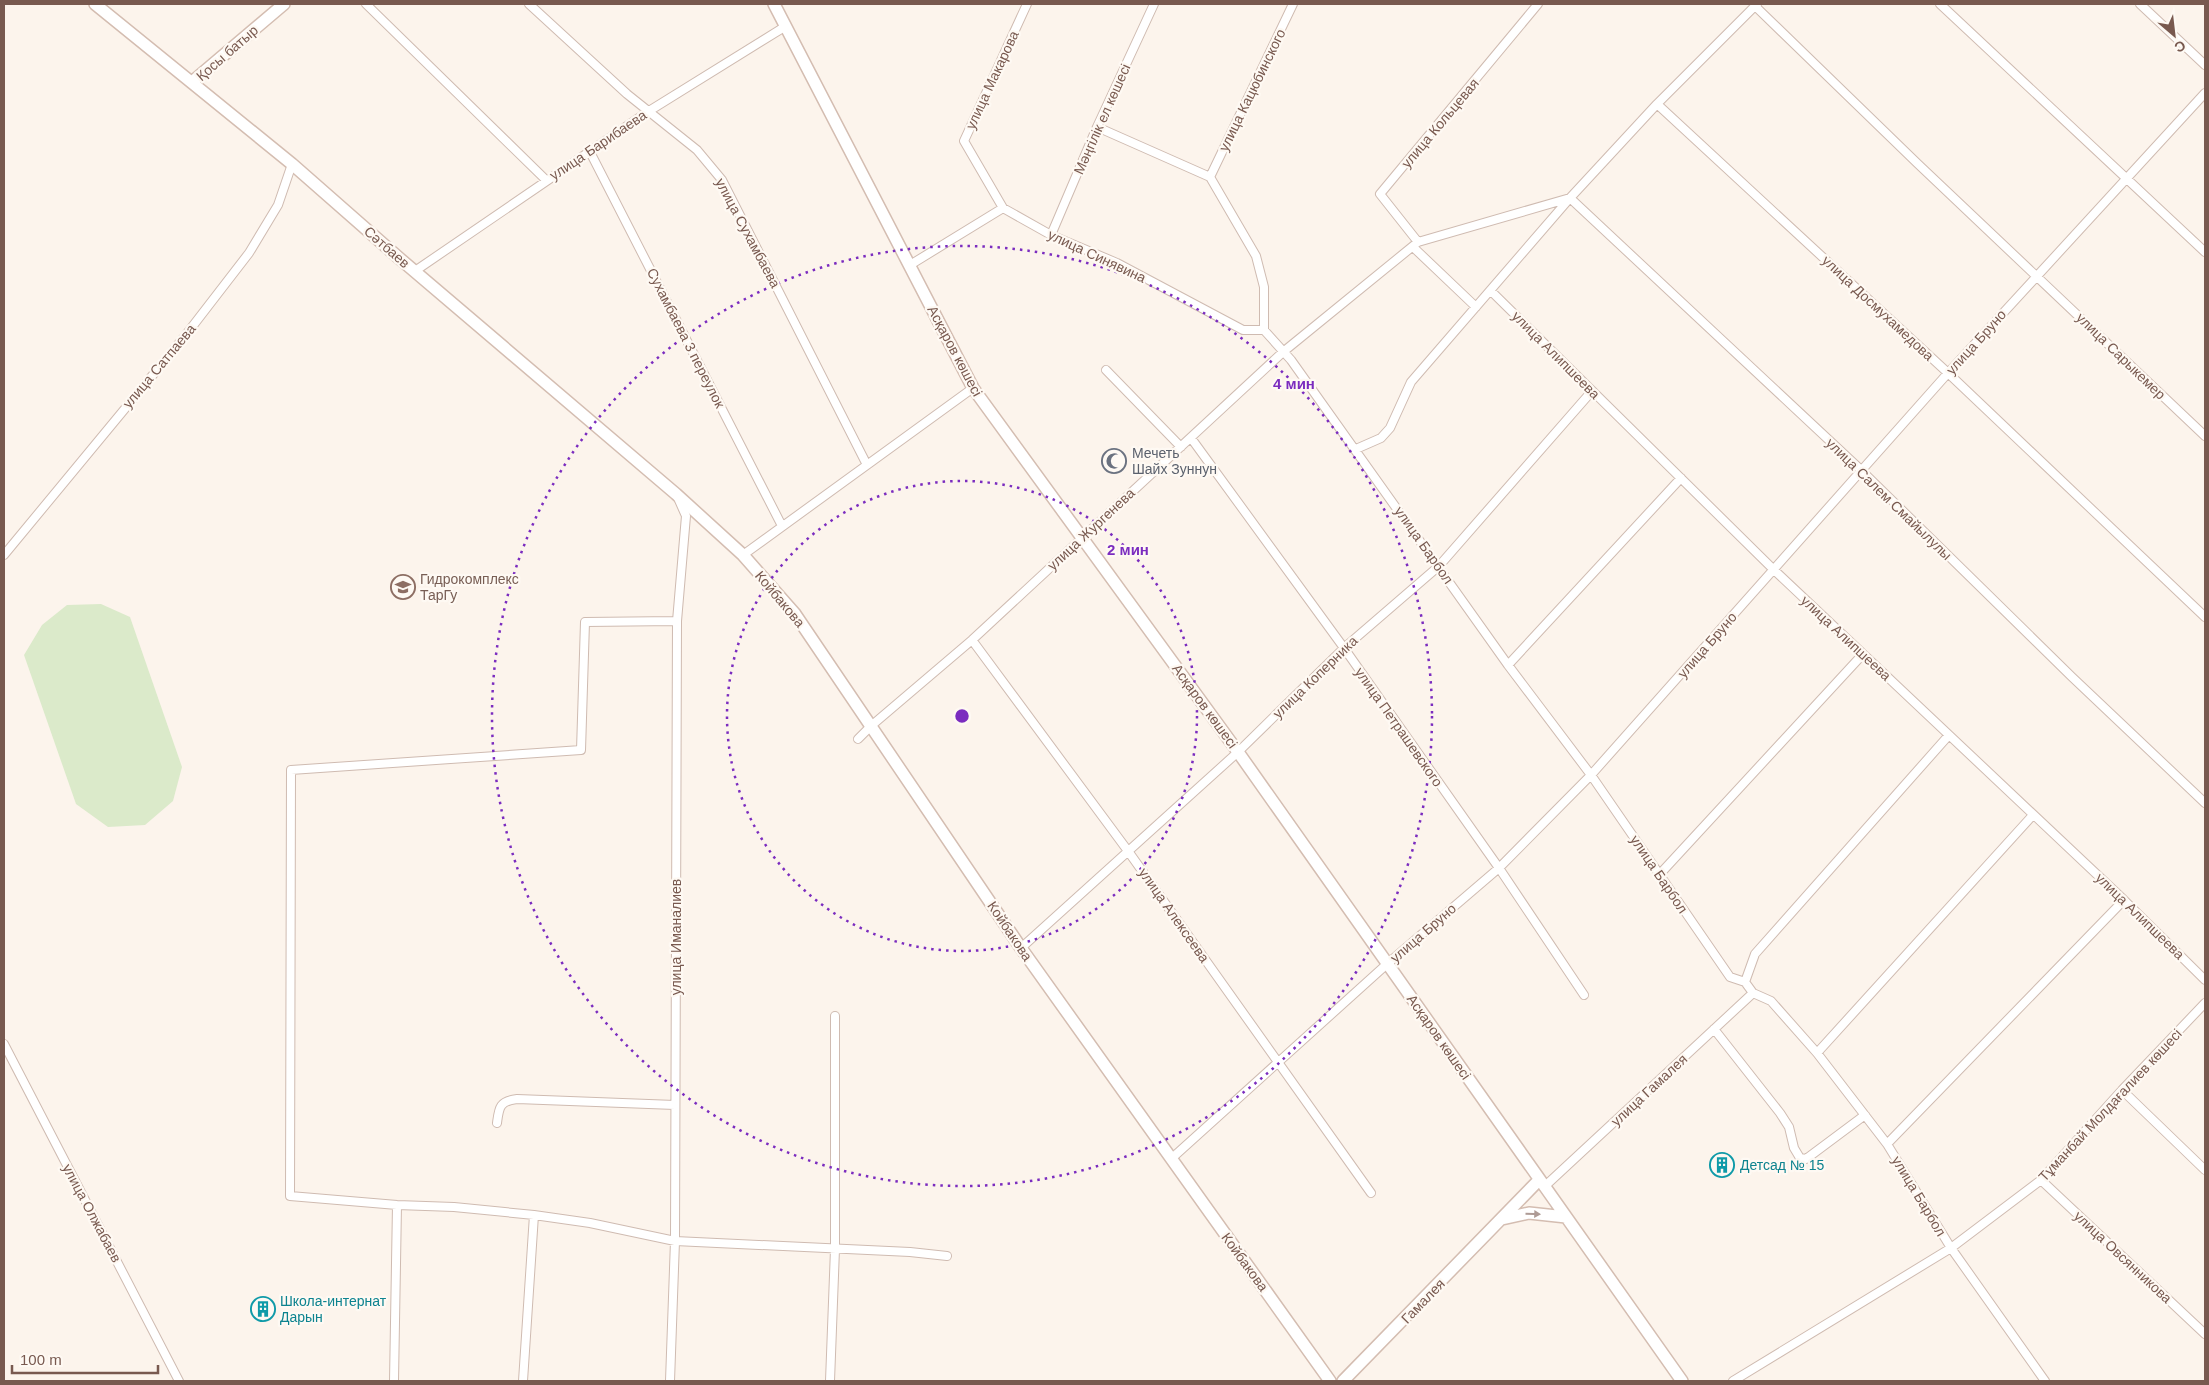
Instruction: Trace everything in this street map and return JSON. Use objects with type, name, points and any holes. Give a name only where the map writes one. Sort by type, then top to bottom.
[{"type":"street","name":"Сәтбаев","points":[[95,4],[292,164],[676,494]]},
{"type":"street","name":"Қосы батыр","points":[[192,82],[284,4]]},
{"type":"street","points":[[366,4],[546,180]]},
{"type":"street","name":"улица Сухамбаева","points":[[529,4],[607,76],[697,150],[722,180],[867,465]]},
{"type":"street","name":"Асқаров көшесі","points":[[774,4],[973,388],[1238,752],[1682,1381]]},
{"type":"street","name":"улица Макарова","points":[[1003,208],[964,141],[1027,4]]},
{"type":"street","name":"Мәңгілік ел көшесі","points":[[1051,234],[1097,127],[1154,4]]},
{"type":"street","name":"улица Кацюбинского","points":[[1210,177],[1293,4]]},
{"type":"street","name":"улица Кольцевая","points":[[1415,245],[1380,194],[1538,4]]},
{"type":"street","points":[[1940,4],[2205,252]]},
{"type":"street","points":[[2140,4],[2205,65]]},
{"type":"street","points":[[1356,449],[1381,438],[1390,428],[1411,382],[1570,198],[1657,104],[1756,5]]},
{"type":"street","name":"улица Сарыкемер","points":[[1756,5],[1918,164],[2205,436]]},
{"type":"street","name":"улица Барибаева","points":[[415,271],[648,110],[786,26]]},
{"type":"street","name":"улица Бруно","points":[[1171,1159],[1387,964],[1499,868],[1592,775],[1948,373],[2205,93]]},
{"type":"street","name":"улица Досмухамедова","points":[[1657,104],[1948,373],[2205,618]]},
{"type":"street","points":[[1097,127],[1210,177],[1256,256],[1264,287],[1264,330],[1283,352]]},
{"type":"street","name":"Сухамбаева 3 переулок","points":[[589,150],[782,526]]},
{"type":"street","name":"улица Сатпаева","points":[[4,555],[185,336],[249,253],[278,205],[292,164]]},
{"type":"street","points":[[1476,307],[1415,245],[1570,198]]},
{"type":"street","name":"улица Салем Смайылулы","points":[[1570,198],[1862,471],[2065,670],[2205,803]]},
{"type":"street","points":[[910,265],[1003,208]]},
{"type":"street","name":"улица Синявина","points":[[1003,208],[1051,234],[1117,263],[1243,330],[1264,330]]},
{"type":"street","name":"улица Жургенева","points":[[858,739],[870,726],[972,640],[1081,537],[1181,448],[1283,352],[1415,245]]},
{"type":"street","name":"улица Алипшеева","points":[[1491,291],[1773,570],[2124,900],[2205,980]]},
{"type":"street","name":"улица Барбол","points":[[1283,352],[1356,449],[1508,665],[1592,775],[1730,978],[1745,982],[1753,993],[1772,1000],[1817,1053],[1887,1144],[1951,1248],[2045,1381]]},
{"type":"street","points":[[1106,370],[1181,448]]},
{"type":"street","points":[[743,555],[973,388]]},
{"type":"street","name":"улица Коперника","points":[[1021,948],[1238,752],[1344,648],[1439,566],[1592,391]]},
{"type":"street","name":"улица Петрашевского","points":[[1191,438],[1344,648],[1499,868],[1584,995]]},
{"type":"street","points":[[1508,665],[1681,478]]},
{"type":"street","name":"Койбакова","points":[[676,494],[743,555],[795,614],[1021,948],[1330,1381]]},
{"type":"street","name":"улица Иманалиев","points":[[670,1381],[675,1241],[677,622],[686,516],[676,494]]},
{"type":"street","points":[[677,622],[585,622],[581,750],[291,770],[290,1196],[397,1205],[454,1207],[534,1216],[590,1223],[675,1241],[947,1256]]},
{"type":"street","name":"улица Алексеева","points":[[972,640],[1128,851],[1371,1193]]},
{"type":"street","points":[[1659,875],[1863,654]]},
{"type":"street","points":[[1745,982],[1755,954],[1949,735]]},
{"type":"street","points":[[1817,1053],[2033,815]]},
{"type":"street","points":[[1887,1144],[2124,900]]},
{"type":"street","name":"улица Гамалея","points":[[1542,1183],[1753,993]]},
{"type":"street","name":"Тұманбай Молдағалиев көшесі","points":[[1733,1381],[1951,1248],[2041,1180],[2122,1090],[2205,1003]]},
{"type":"street","points":[[830,1381],[835,1249],[835,1016]]},
{"type":"street","points":[[1714,1029],[1780,1113],[1789,1127],[1794,1148],[1800,1158],[1806,1159],[1865,1115]]},
{"type":"street","name":"улица Олжабаев","points":[[4,1044],[179,1381]]},
{"type":"street","points":[[2122,1090],[2205,1170]]},
{"type":"street","points":[[497,1124],[499,1108],[506,1100],[675,1105]]},
{"type":"street","name":"улица Овсянникова","points":[[2041,1180],[2205,1334]]},
{"type":"street","name":"Гамалея","points":[[1343,1381],[1502,1219],[1518,1200],[1542,1183]]},
{"type":"street","points":[[394,1381],[397,1205]]},
{"type":"street","points":[[1502,1219],[1529,1213],[1566,1217]]},
{"type":"street","points":[[523,1381],[534,1216]]},
{"type":"green space","points":[[101,604],[130,617],[182,767],[173,801],[145,825],[108,827],[76,804],[24,655],[42,625],[67,605]]},
{"type":"place","name":"Мечеть Шайх Зуннун","points":[[1114,461]]},
{"type":"place","name":"Гидрокомплекс ТарГу","points":[[403,587]]},
{"type":"place","name":"Детсад № 15","points":[[1722,1165]]},
{"type":"place","name":"Школа-интернат Дарын","points":[[263,1309]]}]
